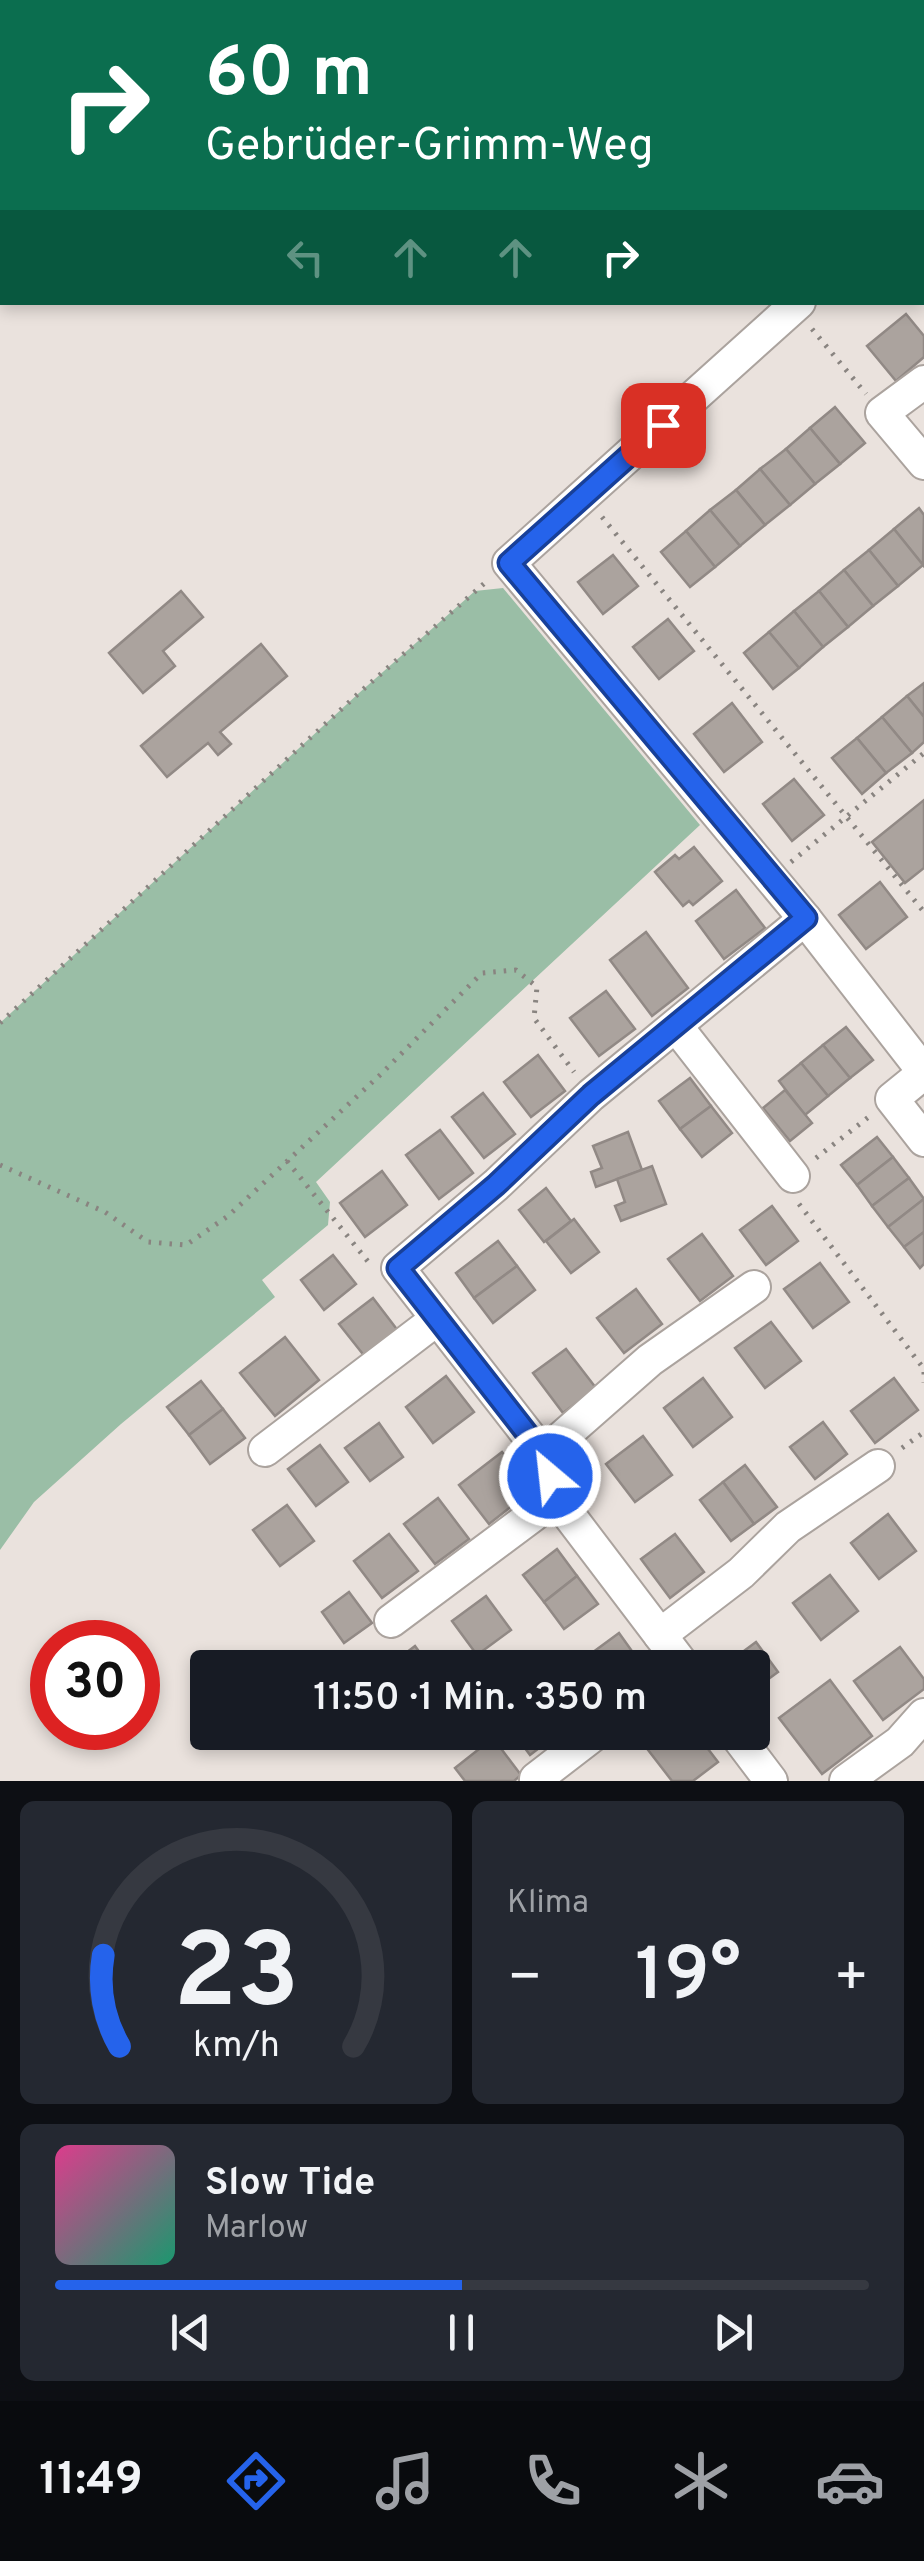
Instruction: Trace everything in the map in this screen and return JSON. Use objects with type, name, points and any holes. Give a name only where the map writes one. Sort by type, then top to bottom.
[{"type":"street","points":[[797,305],[509,563],[806,918],[924,1072],[892,1099],[924,1140]]},
{"type":"street","points":[[924,382],[882,414],[924,464]]},
{"type":"street","points":[[671,1650],[556,1498],[543,1454],[398,1268],[496,1185],[591,1095],[806,918]]},
{"type":"street","points":[[676,1026],[793,1176]]},
{"type":"street","points":[[543,1454],[650,1360],[754,1287]]},
{"type":"street","points":[[265,1450],[437,1319]]},
{"type":"street","points":[[660,1635],[741,1573],[788,1527],[878,1466]]},
{"type":"street","points":[[391,1621],[556,1498]]},
{"type":"street","points":[[846,1781],[900,1742],[924,1716]]},
{"type":"street","points":[[536,1778],[573,1750]]},
{"type":"street","points":[[748,1750],[771,1781]]},
{"type":"path","points":[[797,305],[882,414]]},
{"type":"path","points":[[584,495],[924,912]]},
{"type":"path","points":[[0,1022],[359,693],[509,563]]},
{"type":"path","points":[[771,878],[924,753]]},
{"type":"path","points":[[0,1165],[104,1212],[148,1242],[186,1246],[228,1216],[482,974],[516,970],[536,987],[534,1018],[591,1095]]},
{"type":"path","points":[[892,1099],[784,1184],[924,1371],[924,1383]]},
{"type":"path","points":[[287,1161],[371,1265],[398,1268]]},
{"type":"green space","points":[[503,588],[700,825],[316,1182],[330,1202],[328,1225],[262,1280],[275,1297],[121,1424],[34,1502],[0,1550],[0,1023],[475,591]]},
{"type":"building","points":[[906,314],[924,336],[924,357],[896,381],[867,346]]},
{"type":"building","points":[[835,407],[865,443],[840,464],[810,428]]},
{"type":"building","points":[[810,428],[840,464],[815,484],[786,449]]},
{"type":"building","points":[[786,449],[815,484],[790,505],[760,469]]},
{"type":"building","points":[[760,469],[790,505],[765,525],[736,490]]},
{"type":"building","points":[[736,490],[765,525],[740,546],[710,510]]},
{"type":"building","points":[[919,508],[924,515],[923,565],[894,529]]},
{"type":"building","points":[[710,510],[740,546],[715,567],[686,531]]},
{"type":"building","points":[[894,529],[923,565],[898,586],[869,550]]},
{"type":"building","points":[[686,531],[715,567],[690,587],[661,552]]},
{"type":"building","points":[[869,550],[898,586],[873,606],[844,570]]},
{"type":"building","points":[[613,555],[638,586],[603,614],[578,582]]},
{"type":"building","points":[[844,570],[873,606],[848,627],[819,591]]},
{"type":"building","points":[[181,591],[203,617],[163,651],[175,666],[143,693],[109,653]]},
{"type":"building","points":[[819,591],[848,627],[823,647],[794,611]]},
{"type":"building","points":[[794,611],[823,647],[799,668],[769,632]]},
{"type":"building","points":[[668,619],[694,651],[659,679],[633,647]]},
{"type":"building","points":[[769,632],[799,668],[773,689],[744,653]]},
{"type":"building","points":[[261,644],[287,676],[220,732],[231,744],[218,755],[208,743],[167,777],[141,746]]},
{"type":"building","points":[[924,683],[924,717],[907,696]]},
{"type":"building","points":[[907,696],[924,717],[924,742],[912,753],[882,717]]},
{"type":"building","points":[[732,703],[762,742],[724,772],[694,734]]},
{"type":"building","points":[[882,717],[912,753],[886,773],[857,738]]},
{"type":"building","points":[[857,738],[886,773],[862,794],[832,758]]},
{"type":"building","points":[[794,779],[824,815],[792,841],[763,804]]},
{"type":"building","points":[[924,800],[924,868],[905,883],[872,842]]},
{"type":"building","points":[[694,847],[722,881],[693,905],[689,901],[683,906],[655,872],[675,855],[679,859]]},
{"type":"building","points":[[880,882],[907,917],[866,949],[839,915]]},
{"type":"building","points":[[736,890],[765,928],[724,959],[696,921]]},
{"type":"building","points":[[646,932],[688,988],[652,1016],[610,960]]},
{"type":"building","points":[[606,991],[635,1029],[599,1056],[570,1018]]},
{"type":"building","points":[[846,1027],[873,1060],[850,1078],[823,1045]]},
{"type":"building","points":[[823,1045],[850,1078],[828,1096],[801,1063]]},
{"type":"building","points":[[538,1055],[565,1091],[531,1117],[504,1082]]},
{"type":"building","points":[[801,1063],[828,1096],[805,1115],[779,1081]]},
{"type":"building","points":[[690,1078],[711,1106],[680,1129],[659,1101]]},
{"type":"building","points":[[785,1090],[812,1123],[790,1141],[763,1108]]},
{"type":"building","points":[[483,1093],[515,1134],[484,1158],[452,1117]]},
{"type":"building","points":[[711,1106],[732,1133],[702,1157],[680,1129]]},
{"type":"building","points":[[440,1130],[473,1173],[439,1199],[406,1155]]},
{"type":"building","points":[[628,1132],[642,1170],[596,1187],[591,1172],[602,1168],[593,1146]]},
{"type":"building","points":[[877,1137],[893,1157],[857,1185],[841,1165]]},
{"type":"building","points":[[893,1157],[909,1178],[872,1206],[857,1185]]},
{"type":"building","points":[[652,1166],[666,1204],[621,1221],[615,1206],[625,1202],[617,1179]]},
{"type":"building","points":[[382,1171],[407,1205],[365,1237],[340,1203]]},
{"type":"building","points":[[909,1178],[924,1199],[888,1227],[872,1206]]},
{"type":"building","points":[[546,1188],[571,1221],[544,1242],[519,1210]]},
{"type":"building","points":[[924,1199],[924,1232],[904,1247],[888,1227]]},
{"type":"building","points":[[772,1206],[798,1241],[766,1265],[740,1230]]},
{"type":"building","points":[[574,1219],[599,1252],[571,1273],[546,1241]]},
{"type":"building","points":[[924,1232],[924,1264],[920,1268],[904,1247]]},
{"type":"building","points":[[702,1234],[733,1276],[700,1301],[668,1259]]},
{"type":"building","points":[[498,1241],[517,1266],[474,1298],[456,1273]]},
{"type":"building","points":[[333,1255],[356,1284],[324,1310],[301,1280]]},
{"type":"building","points":[[820,1263],[849,1302],[813,1328],[784,1289]]},
{"type":"building","points":[[517,1266],[535,1290],[493,1323],[474,1298]]},
{"type":"building","points":[[636,1289],[662,1324],[624,1353],[597,1318]]},
{"type":"building","points":[[373,1298],[399,1332],[366,1358],[339,1324]]},
{"type":"building","points":[[771,1322],[801,1361],[765,1388],[735,1348]]},
{"type":"building","points":[[285,1337],[319,1380],[275,1416],[240,1373]]},
{"type":"building","points":[[566,1349],[596,1388],[563,1413],[533,1373]]},
{"type":"building","points":[[446,1376],[474,1412],[433,1443],[406,1407]]},
{"type":"building","points":[[703,1378],[732,1417],[693,1447],[664,1408]]},
{"type":"building","points":[[894,1378],[918,1410],[875,1443],[851,1411]]},
{"type":"building","points":[[201,1381],[223,1409],[189,1435],[167,1407]]},
{"type":"building","points":[[223,1409],[245,1438],[210,1464],[189,1435]]},
{"type":"building","points":[[823,1422],[847,1454],[815,1479],[790,1447]]},
{"type":"building","points":[[379,1423],[403,1457],[370,1481],[345,1448]]},
{"type":"building","points":[[643,1436],[672,1475],[635,1502],[606,1464]]},
{"type":"building","points":[[320,1445],[348,1482],[316,1506],[288,1469]]},
{"type":"building","points":[[502,1452],[532,1490],[489,1524],[459,1485]]},
{"type":"building","points":[[745,1465],[777,1507],[754,1524],[723,1482]]},
{"type":"building","points":[[723,1482],[754,1524],[731,1541],[700,1500]]},
{"type":"building","points":[[438,1498],[469,1539],[435,1564],[404,1524]]},
{"type":"building","points":[[287,1505],[314,1541],[280,1566],[253,1530]]},
{"type":"building","points":[[888,1514],[916,1551],[879,1579],[851,1543]]},
{"type":"building","points":[[389,1534],[418,1571],[382,1598],[354,1561]]},
{"type":"building","points":[[675,1534],[704,1572],[670,1598],[641,1559]]},
{"type":"building","points":[[557,1549],[577,1576],[544,1602],[523,1575]]},
{"type":"building","points":[[830,1575],[858,1611],[821,1640],[793,1603]]},
{"type":"building","points":[[577,1576],[598,1604],[564,1629],[544,1602]]},
{"type":"building","points":[[349,1592],[372,1623],[344,1643],[322,1612]]},
{"type":"building","points":[[486,1596],[511,1630],[484,1650],[473,1650],[452,1621]]},
{"type":"building","points":[[619,1633],[631,1650],[596,1650]]},
{"type":"building","points":[[756,1642],[762,1650],[745,1650]]},
{"type":"building","points":[[900,1647],[924,1679],[924,1689],[883,1720],[854,1681]]},
{"type":"building","points":[[770,1661],[778,1672],[770,1678]]},
{"type":"building","points":[[830,1680],[872,1736],[822,1774],[779,1718]]},
{"type":"building","points":[[478,1750],[502,1750],[521,1775],[514,1781],[465,1781],[455,1768]]},
{"type":"building","points":[[648,1750],[709,1750],[718,1762],[693,1781],[672,1781]]},
{"type":"route","points":[[550,1476],[543,1454],[398,1268],[496,1185],[591,1095],[806,918],[509,563],[663,425]]}]
